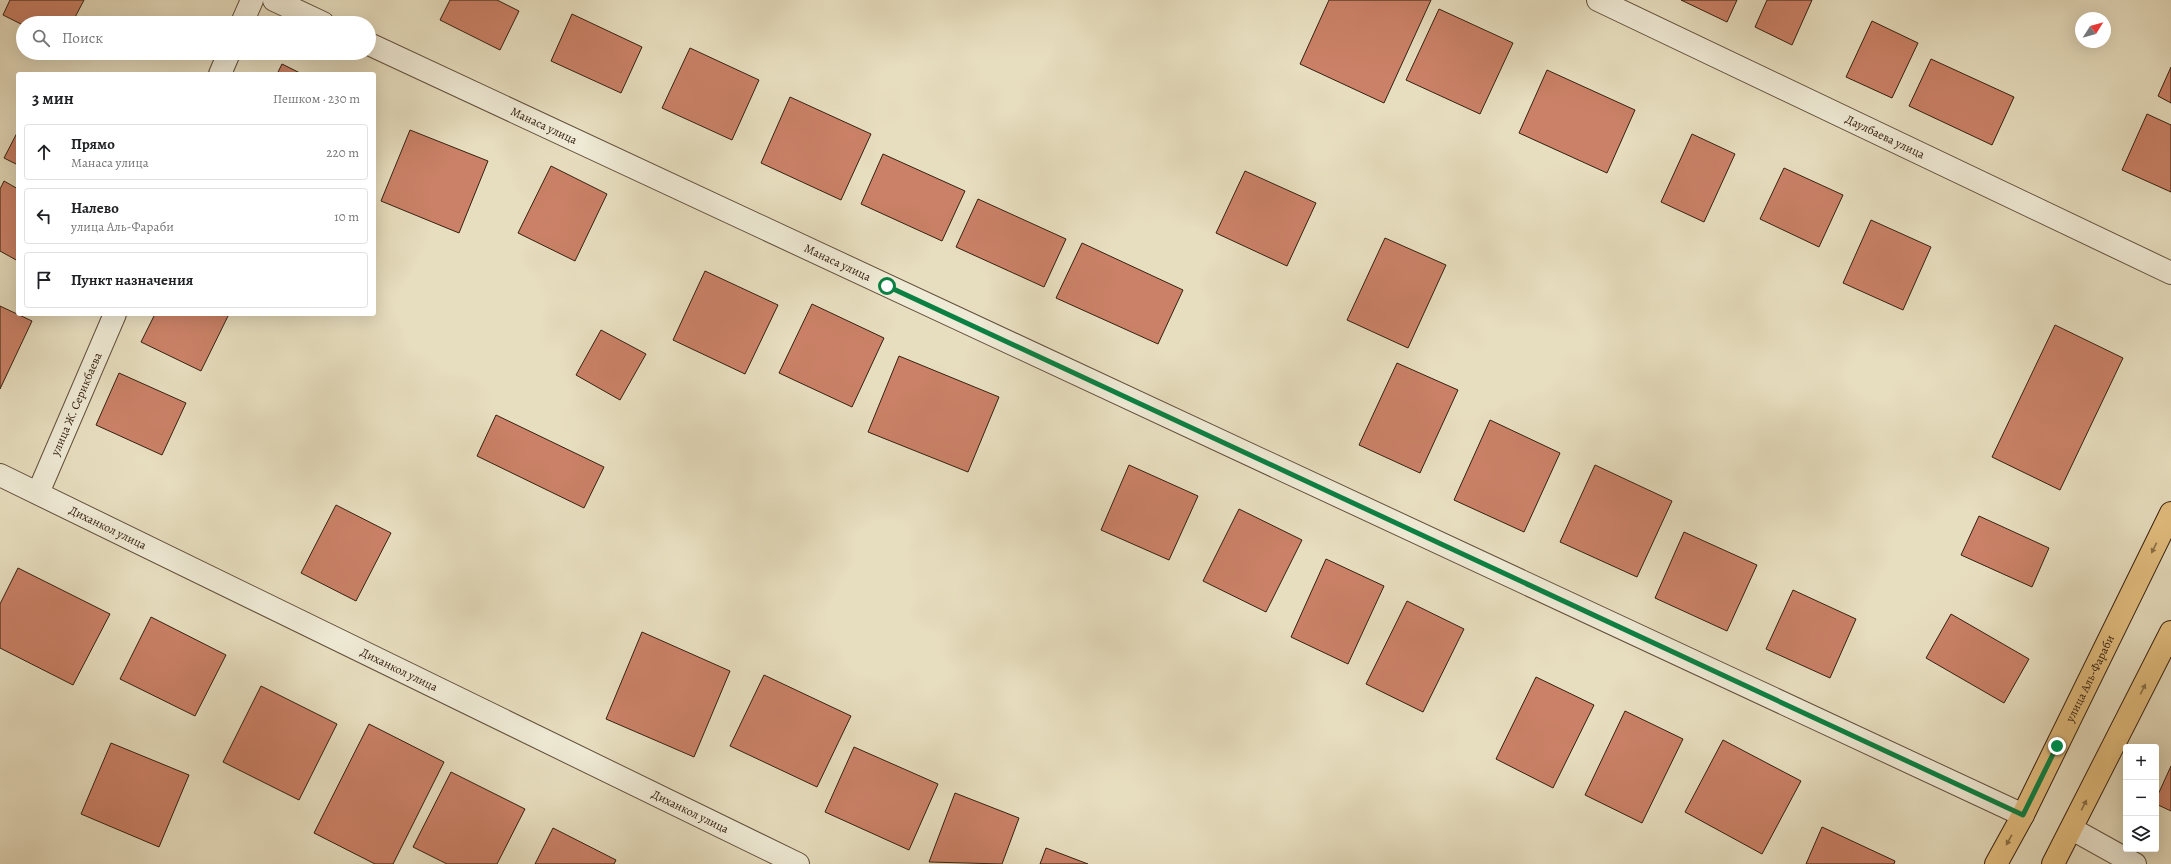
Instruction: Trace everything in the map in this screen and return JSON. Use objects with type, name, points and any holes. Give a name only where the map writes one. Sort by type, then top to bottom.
[{"type":"main road","name":"улица Аль-Фараби","points":[[1996,864],[2023,815],[2171,513]]},
{"type":"main road","points":[[2053,864],[2171,632]]},
{"type":"street","points":[[245,16],[252,0]]},
{"type":"street","points":[[274,0],[308,16]]},
{"type":"street","name":"Даулбаева улица","points":[[1598,0],[2171,273]]},
{"type":"street","name":"Манаса улица","points":[[376,47],[2023,815]]},
{"type":"street","points":[[221,72],[226,60]]},
{"type":"street","name":"улица Ж. Серикбаева","points":[[38,493],[115,316]]},
{"type":"street","name":"Диханкол улица","points":[[0,475],[798,864]]},
{"type":"street","points":[[2072,829],[2135,864]]},
{"type":"building","points":[[10,0],[84,0],[76,16],[16,16],[16,22],[3,15]]},
{"type":"building","points":[[450,0],[497,0],[519,11],[500,50],[440,20]]},
{"type":"building","points":[[1329,0],[1431,0],[1384,103],[1300,64]]},
{"type":"building","points":[[1681,0],[1737,0],[1727,22]]},
{"type":"building","points":[[1767,0],[1812,0],[1792,45],[1755,27]]},
{"type":"building","points":[[1439,9],[1513,43],[1480,114],[1406,80]]},
{"type":"building","points":[[572,14],[642,47],[621,93],[551,61]]},
{"type":"building","points":[[1872,21],[1918,43],[1892,98],[1846,77]]},
{"type":"building","points":[[690,48],[759,80],[732,140],[662,108]]},
{"type":"building","points":[[1931,59],[2014,97],[1992,145],[1909,106]]},
{"type":"building","points":[[282,64],[298,72],[278,72]]},
{"type":"building","points":[[2171,67],[2171,103],[2158,96]]},
{"type":"building","points":[[1547,70],[1635,110],[1607,173],[1519,133]]},
{"type":"building","points":[[790,97],[871,134],[841,200],[761,163]]},
{"type":"building","points":[[2147,114],[2171,125],[2171,192],[2122,170]]},
{"type":"building","points":[[410,130],[488,161],[459,233],[381,201]]},
{"type":"building","points":[[1692,134],[1735,154],[1704,222],[1661,202]]},
{"type":"building","points":[[16,135],[16,164],[4,158]]},
{"type":"building","points":[[883,154],[965,191],[942,241],[861,204]]},
{"type":"building","points":[[551,166],[607,194],[575,261],[518,233]]},
{"type":"building","points":[[1784,168],[1843,195],[1819,247],[1760,219]]},
{"type":"building","points":[[1245,171],[1316,203],[1287,266],[1216,233]]},
{"type":"building","points":[[4,181],[16,188],[16,260],[0,251],[0,189]]},
{"type":"building","points":[[978,199],[1066,239],[1044,287],[956,247]]},
{"type":"building","points":[[1871,220],[1931,247],[1903,310],[1843,283]]},
{"type":"building","points":[[1385,238],[1446,265],[1408,348],[1347,320]]},
{"type":"building","points":[[1082,243],[1183,290],[1158,344],[1056,298]]},
{"type":"building","points":[[705,271],[778,305],[745,374],[673,340]]},
{"type":"building","points":[[812,304],[884,338],[852,407],[779,373]]},
{"type":"building","points":[[0,306],[16,314],[16,316],[21,316],[32,321],[0,389]]},
{"type":"building","points":[[154,316],[228,316],[201,371],[141,342]]},
{"type":"building","points":[[2055,325],[2123,358],[2060,490],[1992,457]]},
{"type":"building","points":[[601,330],[646,354],[620,400],[576,375]]},
{"type":"building","points":[[899,356],[999,397],[968,472],[868,432]]},
{"type":"building","points":[[1397,363],[1458,390],[1420,473],[1359,445]]},
{"type":"building","points":[[119,373],[186,403],[162,455],[96,425]]},
{"type":"building","points":[[496,415],[604,467],[584,508],[477,456]]},
{"type":"building","points":[[1490,420],[1560,453],[1524,532],[1454,500]]},
{"type":"building","points":[[1129,465],[1198,496],[1169,560],[1101,530]]},
{"type":"building","points":[[1595,465],[1672,501],[1637,577],[1560,542]]},
{"type":"building","points":[[336,505],[391,533],[356,601],[301,573]]},
{"type":"building","points":[[1239,509],[1302,540],[1266,612],[1203,581]]},
{"type":"building","points":[[1979,516],[2049,548],[2032,587],[1961,555]]},
{"type":"building","points":[[1684,532],[1757,565],[1727,631],[1655,598]]},
{"type":"building","points":[[1326,559],[1384,586],[1348,664],[1291,637]]},
{"type":"building","points":[[18,568],[110,614],[73,685],[0,648],[0,604]]},
{"type":"building","points":[[1793,590],[1856,619],[1830,678],[1766,649]]},
{"type":"building","points":[[1407,601],[1464,629],[1423,712],[1366,684]]},
{"type":"building","points":[[1951,614],[2029,659],[2004,703],[1926,658]]},
{"type":"building","points":[[151,617],[226,655],[195,716],[120,679]]},
{"type":"building","points":[[642,632],[730,671],[694,757],[606,719]]},
{"type":"building","points":[[764,675],[851,716],[817,787],[730,746]]},
{"type":"building","points":[[1536,677],[1594,705],[1553,788],[1496,759]]},
{"type":"building","points":[[261,686],[337,724],[299,800],[223,762]]},
{"type":"building","points":[[1625,711],[1683,739],[1642,823],[1585,795]]},
{"type":"building","points":[[369,724],[444,762],[393,864],[375,864],[314,833]]},
{"type":"building","points":[[1723,740],[1801,781],[1762,854],[1685,812]]},
{"type":"building","points":[[111,743],[189,775],[159,847],[81,814]]},
{"type":"building","points":[[854,747],[938,784],[909,850],[825,812]]},
{"type":"building","points":[[2171,766],[2171,811],[2159,805],[2159,792]]},
{"type":"building","points":[[451,772],[525,809],[497,864],[447,864],[413,847]]},
{"type":"building","points":[[955,793],[1019,818],[1002,864],[929,862]]},
{"type":"building","points":[[1822,827],[1895,861],[1894,864],[1806,864]]},
{"type":"building","points":[[553,828],[616,860],[614,864],[535,864]]},
{"type":"building","points":[[1046,848],[1088,864],[1040,864]]},
{"type":"route","points":[[887,286],[2023,815],[2057,746]]}]
